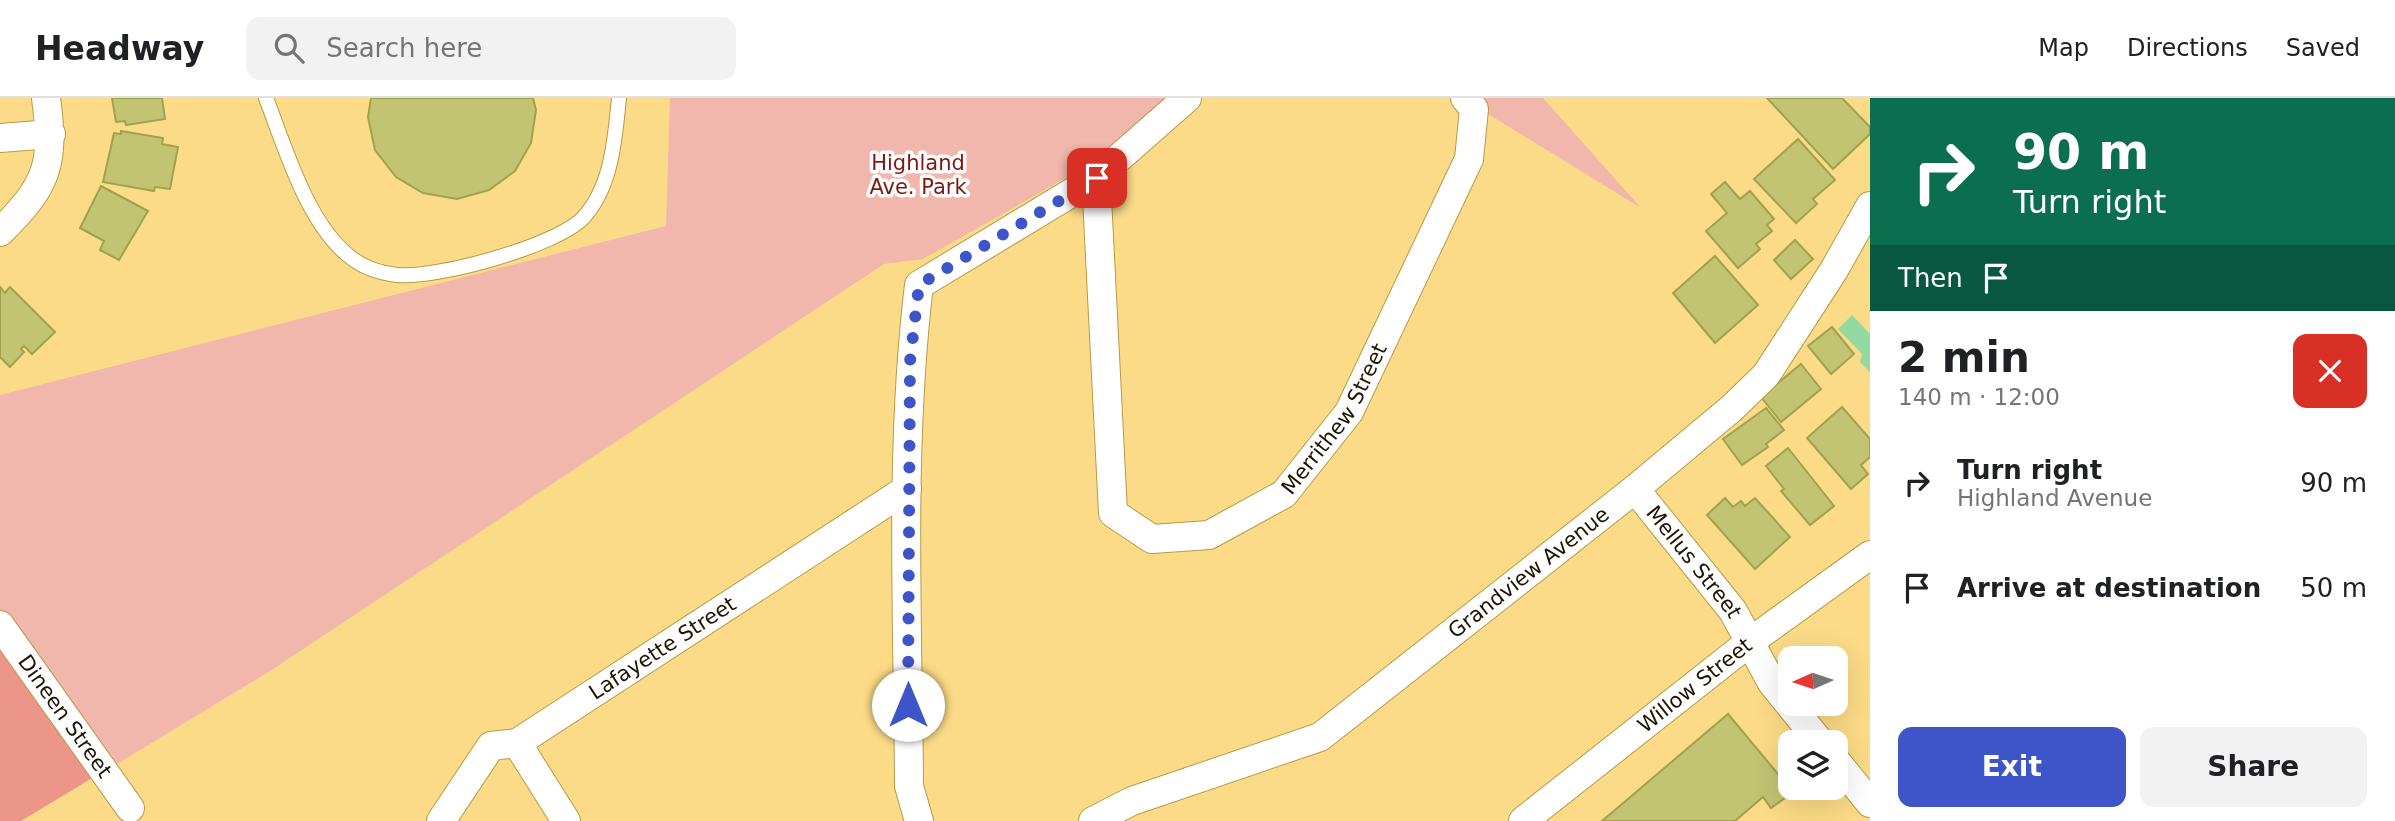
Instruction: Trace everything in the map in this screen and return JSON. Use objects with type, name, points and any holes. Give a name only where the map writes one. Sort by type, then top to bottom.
[{"type":"street","points":[[0,232],[33,197],[48,166],[51,134],[46,98]]},
{"type":"street","points":[[919,821],[909,786],[907,489],[910,361],[919,285],[1097,178],[1187,98]]},
{"type":"street","name":"Merrithew Street","points":[[1097,178],[1112,513],[1152,539],[1209,535],[1284,494],[1349,412],[1469,159],[1474,109],[1465,98]]},
{"type":"street","points":[[0,138],[51,134]]},
{"type":"street","name":"Grandview Avenue","points":[[1093,821],[1132,801],[1320,737],[1634,489],[1732,408],[1766,375],[1834,270],[1870,206]]},
{"type":"street","name":"Lafayette Street","points":[[440,821],[491,746],[517,743],[907,489]]},
{"type":"street","name":"Mellus Street","points":[[1634,489],[1733,611],[1772,683],[1810,730]]},
{"type":"street","name":"Willow Street","points":[[1523,821],[1751,640],[1870,555]]},
{"type":"street","name":"Dineen Street","points":[[0,625],[130,808]]},
{"type":"street","points":[[517,743],[566,821]]},
{"type":"street","points":[[1848,776],[1870,803]]},
{"type":"lane","points":[[266,98],[313,211],[330,239],[350,257],[373,271],[400,275],[468,264],[523,249],[552,237],[582,219],[597,199],[606,177],[619,98]]},
{"type":"green space","name":"Highland Ave. Park","points":[[670,98],[1176,98],[1129,138],[1087,166],[923,259],[884,264],[270,671],[107,770],[0,616],[0,395],[666,226]]},
{"type":"green space","points":[[1474,98],[1543,98],[1641,208],[1488,114]]},
{"type":"shaded area","points":[[1852,315],[1870,334],[1870,372],[1860,362],[1862,354],[1838,329]]},
{"type":"shaded area","points":[[0,647],[94,777],[21,821],[0,821]]},
{"type":"building","points":[[112,98],[162,98],[165,119],[126,125],[125,121],[116,122]]},
{"type":"building","points":[[371,98],[533,98],[536,110],[531,143],[515,171],[489,190],[457,199],[423,193],[396,177],[375,150],[368,117]]},
{"type":"building","points":[[1767,98],[1842,98],[1870,127],[1870,134],[1833,169]]},
{"type":"building","points":[[121,131],[163,138],[162,144],[178,147],[170,189],[155,187],[154,191],[103,182],[114,133],[121,134]]},
{"type":"building","points":[[1798,139],[1835,180],[1813,199],[1817,204],[1796,223],[1754,179]]},
{"type":"building","points":[[1725,182],[1740,199],[1750,191],[1774,219],[1767,225],[1772,231],[1756,244],[1760,249],[1738,268],[1706,231],[1727,213],[1711,194]]},
{"type":"building","points":[[101,186],[148,211],[119,260],[100,250],[104,241],[80,228]]},
{"type":"building","points":[[1795,240],[1813,259],[1791,279],[1774,260]]},
{"type":"building","points":[[1715,256],[1758,305],[1715,343],[1673,293]]},
{"type":"building","points":[[0,287],[5,293],[10,287],[55,332],[32,354],[24,346],[21,349],[24,352],[10,367],[0,357]]},
{"type":"building","points":[[1832,327],[1854,354],[1831,374],[1808,346]]},
{"type":"building","points":[[1801,364],[1821,389],[1781,422],[1761,397]]},
{"type":"building","points":[[1842,407],[1870,439],[1870,457],[1861,465],[1868,474],[1851,489],[1807,438]]},
{"type":"building","points":[[1766,408],[1784,430],[1766,444],[1768,447],[1742,465],[1723,439]]},
{"type":"building","points":[[1788,448],[1834,506],[1810,525],[1781,491],[1784,489],[1766,466]]},
{"type":"building","points":[[1725,498],[1733,507],[1741,501],[1745,506],[1755,498],[1790,537],[1755,569],[1707,515]]},
{"type":"building","points":[[1728,714],[1778,774],[1778,800],[1782,800],[1771,808],[1763,797],[1735,821],[1602,821]]},
{"type":"route","points":[[908,705],[907,489],[910,361],[919,285],[1097,178]]}]
